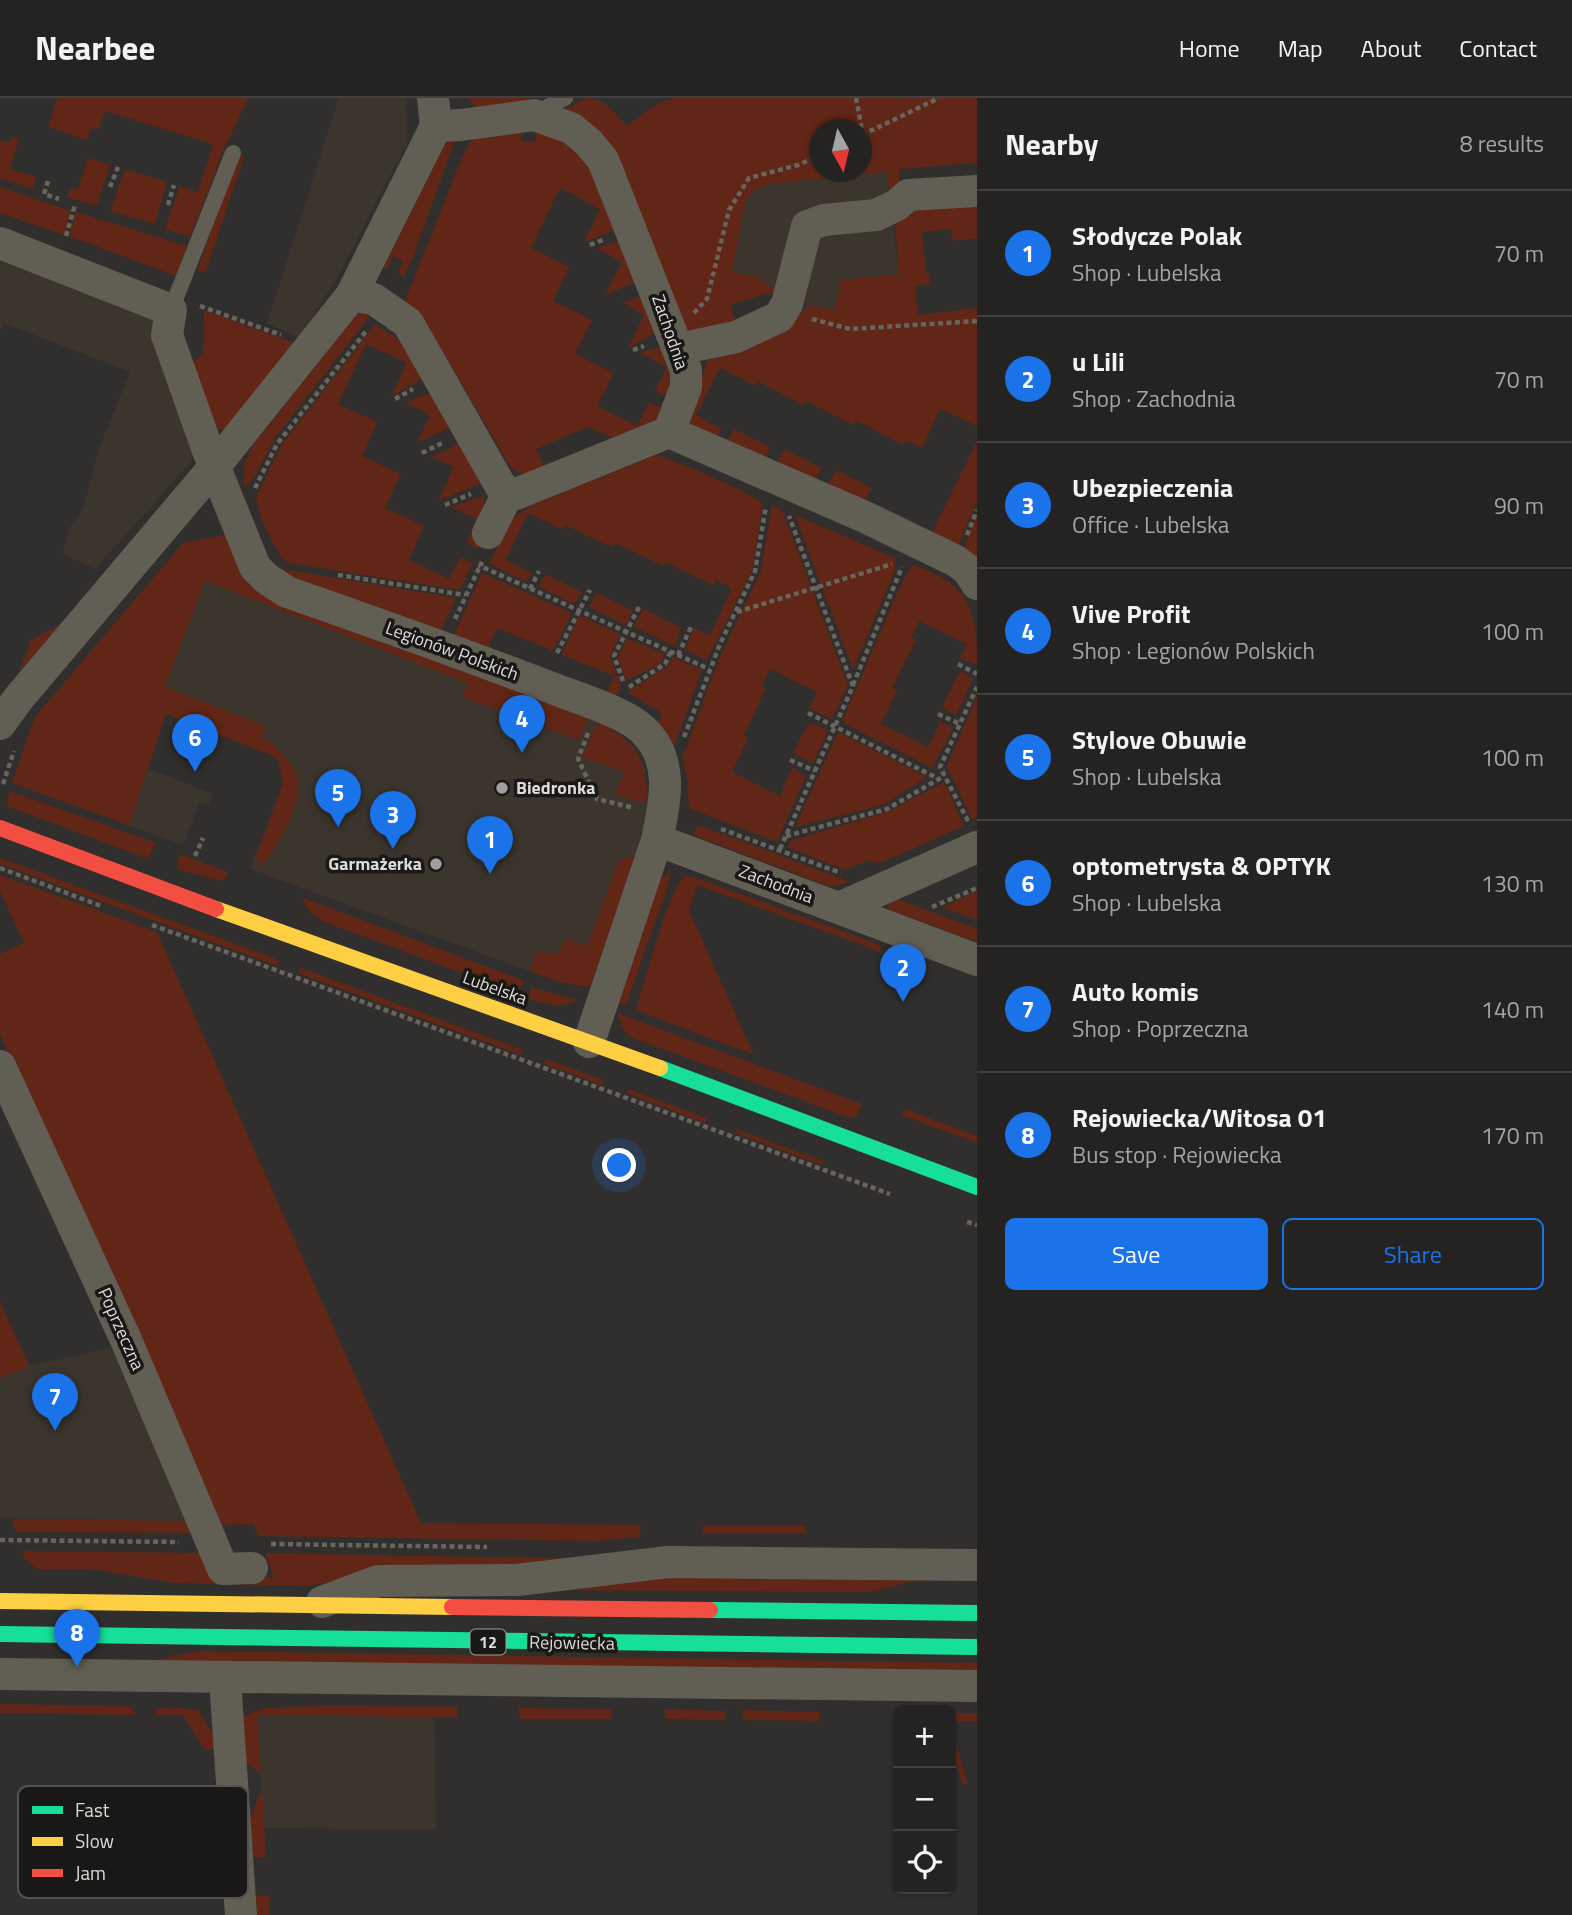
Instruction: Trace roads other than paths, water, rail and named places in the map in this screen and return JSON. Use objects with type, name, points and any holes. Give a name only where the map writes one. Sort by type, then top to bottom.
[{"type":"main road","name":"Lubelska","points":[[0,828],[289,936],[589,1042],[977,1187]]},
{"type":"main road","name":"Rejowiecka","points":[[0,1601],[977,1613]]},
{"type":"main road","name":"Rejowiecka","points":[[0,1634],[977,1647]]},
{"type":"street","name":"Zachodnia","points":[[435,112],[461,125],[534,115],[570,128],[589,142],[603,160],[686,370],[686,387],[669,432]]},
{"type":"street","points":[[6,702],[215,467],[351,296],[435,112]]},
{"type":"street","points":[[676,341],[736,337],[779,317],[787,304],[807,226],[824,220],[876,215],[897,205],[908,195],[977,191]]},
{"type":"street","points":[[0,243],[174,303]]},
{"type":"street","points":[[351,296],[374,299],[408,323],[500,485],[508,492],[516,494],[669,432],[865,517],[956,561],[968,570],[977,584]]},
{"type":"street","name":"Legionów Polskich","points":[[174,303],[167,335],[215,467],[256,567],[267,579],[287,592],[443,646],[607,710],[643,730],[662,758],[666,773],[663,813],[657,840]]},
{"type":"street","points":[[486,546],[508,492]]},
{"type":"street","points":[[839,908],[973,836]]},
{"type":"street","name":"Zachodnia","points":[[657,840],[977,960]]},
{"type":"street","points":[[589,1042],[657,840]]},
{"type":"street","name":"Poprzeczna","points":[[0,1066],[126,1340],[223,1569],[259,1556]]},
{"type":"street","name":"Rejowiecka","points":[[317,1604],[377,1581],[517,1580],[668,1562],[977,1565]]},
{"type":"street","points":[[0,1674],[225,1679],[977,1686]]},
{"type":"street","points":[[225,1679],[232,1786]]},
{"type":"lane","points":[[534,115],[565,98]]},
{"type":"lane","points":[[174,303],[233,153]]},
{"type":"place","name":"Vive Profit","points":[[522,753]]},
{"type":"place","name":"optometrysta & OPTYK","points":[[195,772]]},
{"type":"place","name":"Biedronka","points":[[502,788]]},
{"type":"place","name":"Stylove Obuwie","points":[[338,827]]},
{"type":"place","name":"Ubezpieczenia","points":[[393,849]]},
{"type":"place","name":"Garmażerka","points":[[436,864]]},
{"type":"place","name":"Słodycze Polak","points":[[490,874]]},
{"type":"place","name":"u Lili","points":[[903,1002]]},
{"type":"place","name":"Auto komis","points":[[55,1431]]},
{"type":"place","name":"Rejowiecka/Witosa 01","points":[[77,1667]]}]
